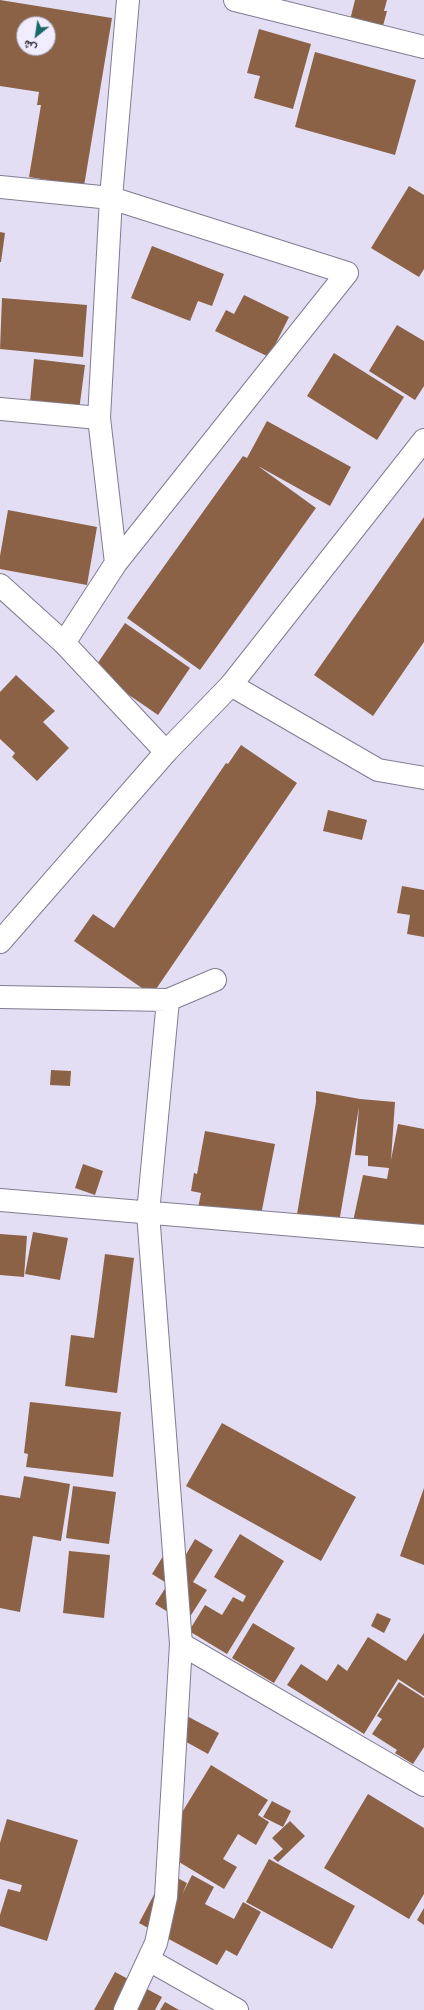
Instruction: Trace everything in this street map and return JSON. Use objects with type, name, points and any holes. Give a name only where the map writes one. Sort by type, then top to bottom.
[{"type":"street","points":[[116,563],[99,418],[111,198],[128,0]]},
{"type":"street","points":[[235,0],[424,47]]},
{"type":"street","points":[[0,187],[111,198],[347,272],[116,563],[64,643]]},
{"type":"street","points":[[0,410],[99,418]]},
{"type":"street","points":[[0,942],[166,752],[231,685],[424,440]]},
{"type":"street","points":[[0,585],[64,643],[166,752]]},
{"type":"street","points":[[231,685],[378,770],[424,778]]},
{"type":"street","points":[[0,997],[168,1000],[214,980]]},
{"type":"street","points":[[125,2010],[156,1943],[166,1897],[181,1644],[148,1214],[168,1000]]},
{"type":"street","points":[[0,1200],[148,1214],[424,1236]]},
{"type":"street","points":[[181,1644],[424,1785]]},
{"type":"street","points":[[149,1960],[237,2010]]},
{"type":"building","points":[[0,0],[112,18],[84,186],[29,177],[41,105],[37,105],[39,92],[0,86]]},
{"type":"building","points":[[355,0],[387,0],[384,11],[387,11],[380,37],[348,28]]},
{"type":"building","points":[[259,29],[311,44],[293,109],[254,98],[260,76],[247,73]]},
{"type":"building","points":[[315,52],[416,80],[395,155],[295,127]]},
{"type":"building","points":[[409,186],[424,195],[424,269],[419,277],[371,248]]},
{"type":"building","points":[[0,232],[5,233],[1,262],[0,262]]},
{"type":"building","points":[[152,246],[224,274],[212,306],[198,301],[190,321],[131,298]]},
{"type":"building","points":[[244,295],[289,317],[269,357],[215,331],[226,310],[234,314]]},
{"type":"building","points":[[2,298],[87,305],[83,357],[0,349]]},
{"type":"building","points":[[397,325],[424,341],[424,386],[415,400],[369,371]]},
{"type":"building","points":[[334,353],[404,397],[377,440],[307,396]]},
{"type":"building","points":[[34,359],[85,365],[78,418],[29,412]]},
{"type":"building","points":[[267,421],[351,467],[330,506],[258,466],[316,508],[200,670],[127,618],[243,456],[247,458]]},
{"type":"building","points":[[8,510],[97,527],[87,585],[0,569],[0,556]]},
{"type":"building","points":[[424,517],[424,642],[373,716],[314,675]]},
{"type":"building","points":[[125,623],[190,668],[158,715],[93,670]]},
{"type":"building","points":[[16,675],[55,711],[43,722],[69,748],[37,781],[12,757],[15,753],[0,739],[0,692]]},
{"type":"building","points":[[241,745],[297,783],[152,995],[74,941],[93,914],[114,928],[226,763],[228,764]]},
{"type":"building","points":[[328,810],[367,820],[362,840],[323,831]]},
{"type":"building","points":[[402,886],[424,890],[424,937],[407,934],[410,915],[397,913]]},
{"type":"building","points":[[51,1070],[71,1071],[70,1086],[50,1085]]},
{"type":"building","points":[[316,1091],[360,1099],[395,1102],[391,1160],[398,1124],[424,1129],[424,1246],[351,1231],[363,1175],[387,1179],[389,1168],[368,1166],[368,1156],[355,1155],[359,1107],[337,1234],[295,1226],[316,1102]]},
{"type":"building","points":[[205,1131],[275,1144],[259,1225],[197,1213],[201,1193],[191,1191],[194,1173],[197,1174]]},
{"type":"building","points":[[83,1164],[103,1171],[95,1195],[75,1188]]},
{"type":"building","points":[[33,1232],[68,1238],[60,1280],[25,1274]]},
{"type":"building","points":[[0,1234],[27,1236],[24,1277],[0,1275]]},
{"type":"building","points":[[105,1254],[134,1258],[117,1393],[65,1386],[71,1335],[94,1338]]},
{"type":"building","points":[[30,1402],[121,1412],[113,1477],[26,1467],[28,1454],[24,1453]]},
{"type":"building","points":[[222,1423],[356,1497],[321,1561],[186,1486]]},
{"type":"building","points":[[24,1476],[70,1484],[61,1541],[33,1536],[20,1612],[0,1608],[0,1495],[20,1498]]},
{"type":"building","points":[[73,1486],[116,1492],[109,1544],[66,1538]]},
{"type":"building","points":[[424,1488],[424,1565],[400,1556]]},
{"type":"building","points":[[240,1534],[284,1561],[227,1654],[189,1631],[205,1605],[222,1615],[233,1597],[243,1602],[246,1596],[214,1577]]},
{"type":"building","points":[[195,1539],[213,1550],[193,1582],[207,1590],[186,1623],[155,1604],[168,1584],[152,1574],[165,1553],[181,1563]]},
{"type":"building","points":[[69,1551],[110,1555],[104,1618],[63,1613]]},
{"type":"building","points":[[377,1613],[391,1619],[384,1633],[371,1626]]},
{"type":"building","points":[[253,1623],[295,1648],[274,1683],[232,1658]]},
{"type":"building","points":[[424,1633],[424,1696],[398,1679],[364,1734],[287,1685],[301,1664],[327,1681],[338,1664],[347,1671],[368,1637],[406,1661]]},
{"type":"building","points":[[399,1682],[424,1698],[424,1747],[413,1764],[395,1753],[397,1750],[372,1734],[382,1719],[377,1716]]},
{"type":"building","points":[[183,1714],[219,1733],[208,1754],[172,1734]]},
{"type":"building","points":[[211,1765],[268,1800],[258,1815],[269,1822],[256,1845],[238,1834],[223,1859],[237,1867],[224,1889],[159,1850]]},
{"type":"building","points":[[368,1794],[424,1828],[424,1894],[409,1919],[324,1868]]},
{"type":"building","points":[[272,1801],[291,1811],[283,1827],[263,1817]]},
{"type":"building","points":[[7,1819],[78,1840],[47,1941],[0,1926],[0,1915],[8,1889],[20,1892],[22,1885],[0,1879],[0,1843]]},
{"type":"building","points":[[290,1821],[305,1836],[278,1862],[273,1858],[283,1849],[272,1838]]},
{"type":"building","points":[[269,1859],[355,1906],[332,1949],[246,1902]]},
{"type":"building","points":[[166,1872],[187,1883],[182,1895],[192,1875],[214,1887],[205,1904],[234,1919],[243,1902],[261,1912],[237,1956],[226,1950],[217,1965],[139,1923]]},
{"type":"building","points":[[424,1908],[424,1925],[417,1920]]},
{"type":"building","points":[[115,1972],[162,1997],[155,2010],[94,2010]]},
{"type":"building","points":[[165,2002],[179,2010],[160,2010]]}]
